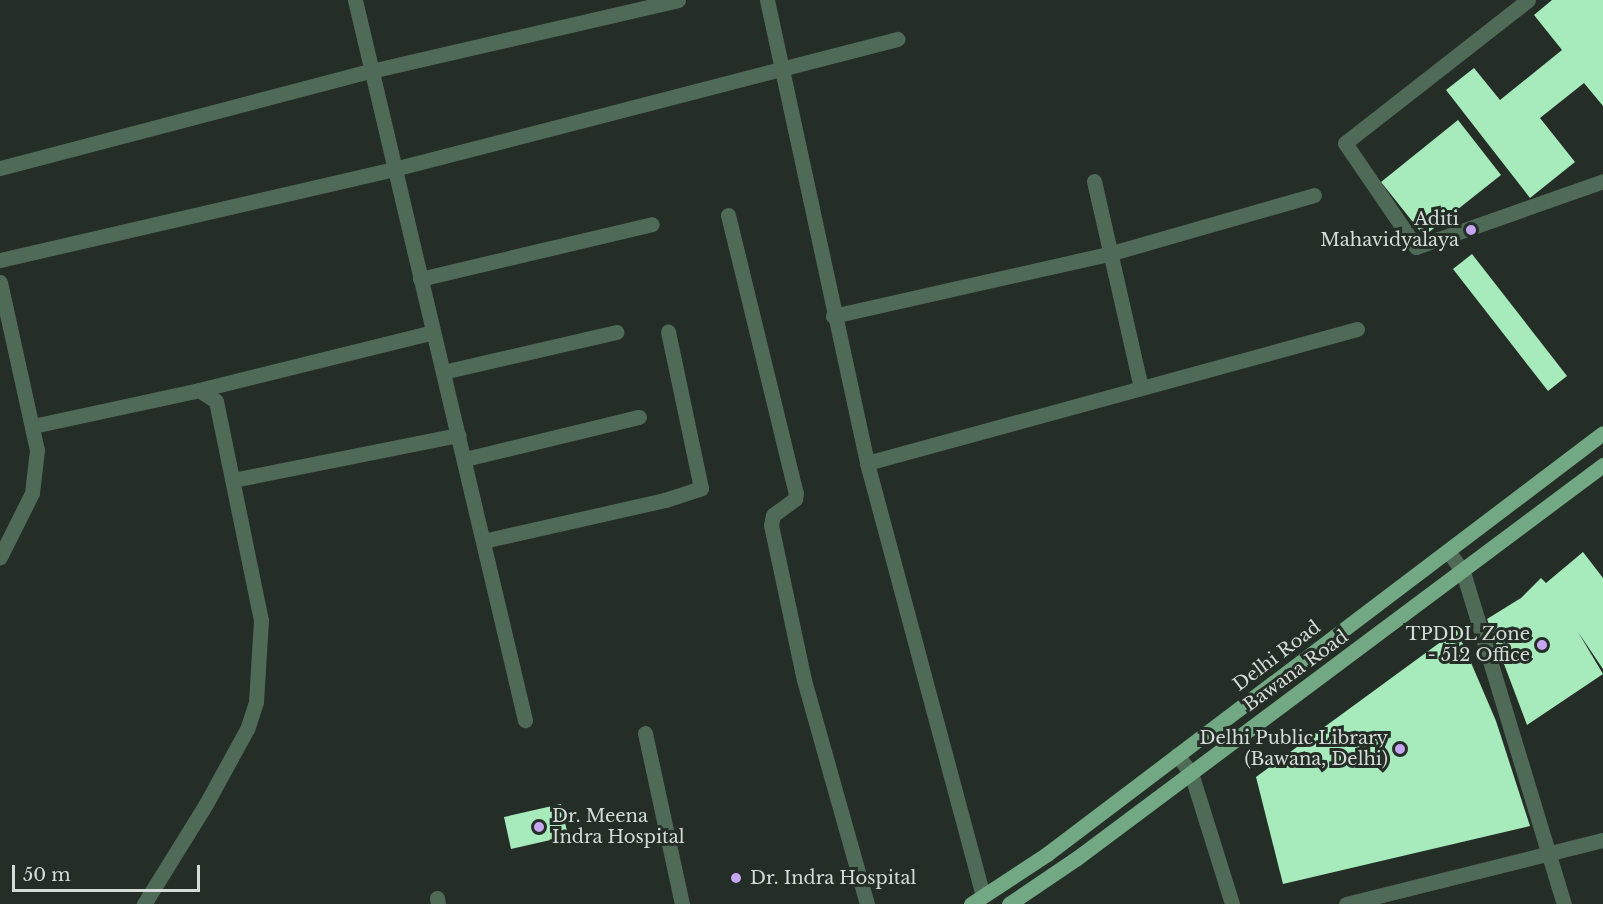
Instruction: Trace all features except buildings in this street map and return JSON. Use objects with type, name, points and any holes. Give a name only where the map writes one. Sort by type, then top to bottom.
[{"type":"main road","name":"Delhi Road","points":[[980,901],[1047,854],[1603,433]]},
{"type":"main road","name":"Bawana Road","points":[[1009,904],[1463,572],[1603,465]]},
{"type":"street","points":[[355,0],[525,720]]},
{"type":"street","points":[[0,168],[371,71],[678,0]]},
{"type":"street","points":[[767,0],[833,316],[867,463],[980,901]]},
{"type":"street","points":[[1528,0],[1345,143],[1416,247],[1603,181]]},
{"type":"street","points":[[0,260],[394,169],[897,39]]},
{"type":"street","points":[[1094,181],[1141,388]]},
{"type":"street","points":[[833,316],[1112,253],[1314,195]]},
{"type":"street","points":[[728,215],[796,493],[792,502],[773,515],[771,525],[804,680],[867,904]]},
{"type":"street","points":[[420,279],[652,224]]},
{"type":"street","points":[[0,282],[37,450],[35,484],[0,557]]},
{"type":"street","points":[[867,463],[1357,329]]},
{"type":"street","points":[[483,541],[665,501],[701,488],[668,331]]},
{"type":"street","points":[[33,426],[198,390],[433,332]]},
{"type":"street","points":[[443,372],[616,332]]},
{"type":"street","points":[[144,904],[206,804],[247,729],[256,702],[261,620],[216,401],[198,390]]},
{"type":"street","points":[[465,459],[639,417]]},
{"type":"street","points":[[233,480],[459,435]]},
{"type":"street","points":[[1448,551],[1463,572],[1552,855],[1564,904]]},
{"type":"street","points":[[645,734],[682,904]]},
{"type":"street","points":[[1177,755],[1191,773],[1232,904]]},
{"type":"street","points":[[1346,904],[1552,855],[1603,840]]},
{"type":"place","name":"Aditi Mahavidyalaya","points":[[1471,230]]},
{"type":"place","name":"TPDDL Zone - 512 Office","points":[[1542,645]]},
{"type":"place","name":"Delhi Public Library (Bawana, Delhi)","points":[[1400,749]]},
{"type":"place","name":"Dr. Meena Indra Hospital","points":[[539,827]]},
{"type":"place","name":"Dr. Indra Hospital","points":[[736,878]]}]
